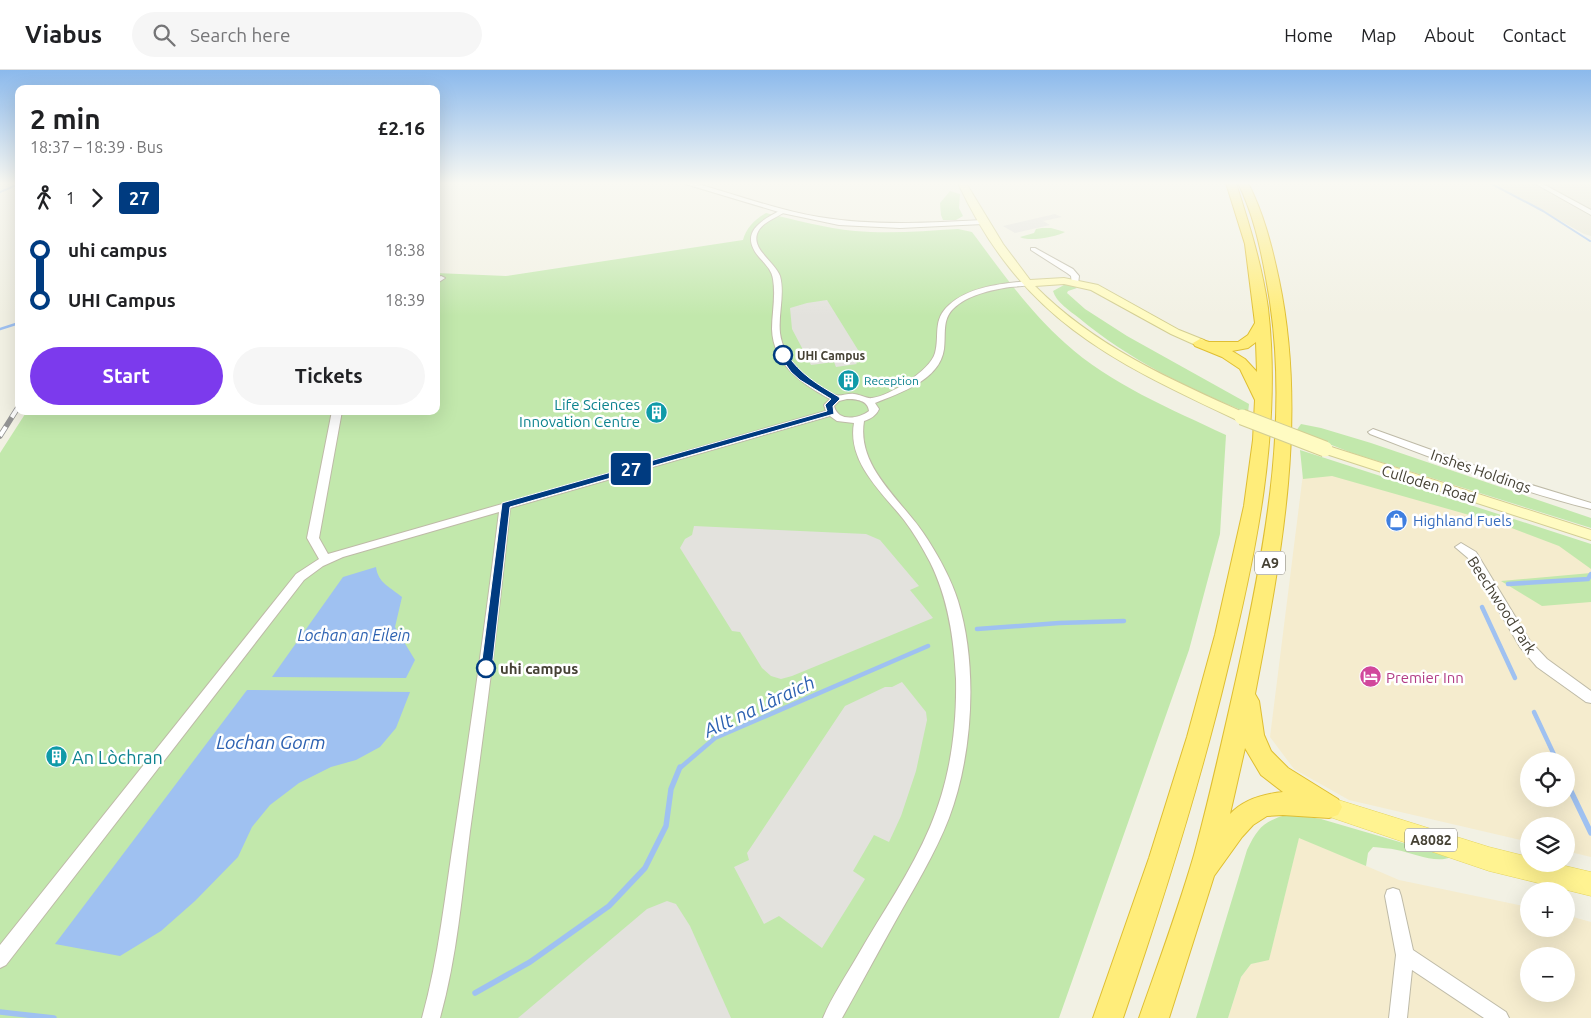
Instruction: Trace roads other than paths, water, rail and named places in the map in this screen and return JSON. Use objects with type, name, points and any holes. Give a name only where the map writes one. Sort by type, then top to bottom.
[{"type":"highway","name":"A9","points":[[1246,227],[1252,244],[1262,323],[1265,376],[1252,412]]},
{"type":"highway","name":"A9","points":[[1154,1018],[1200,877],[1246,683],[1268,576],[1280,504],[1285,366],[1275,284],[1260,227]]},
{"type":"highway","points":[[1200,343],[1228,347],[1244,345],[1254,338],[1262,323]]},
{"type":"highway","name":"A9","points":[[1108,1018],[1160,871],[1225,641],[1246,545],[1254,380],[1244,365],[1200,343]]},
{"type":"highway","name":"A9","points":[[1246,683],[1252,734],[1259,755],[1278,776],[1329,807]]},
{"type":"highway","name":"A9","points":[[1200,877],[1233,828],[1243,817],[1255,809],[1281,802],[1329,807]]},
{"type":"main road","name":"Culloden Road","points":[[986,227],[1028,283],[1059,314],[1090,337],[1150,373],[1252,412],[1325,449],[1591,535]]},
{"type":"main road","points":[[1028,283],[1075,282],[1102,290],[1175,332],[1200,343]]},
{"type":"main road","name":"A8082","points":[[1329,807],[1489,859],[1591,884]]},
{"type":"street","points":[[758,227],[753,236],[756,249],[771,265],[777,279],[777,340],[785,358],[794,370],[816,388],[836,399]]},
{"type":"street","points":[[1033,249],[1070,271],[1075,276],[1075,282]]},
{"type":"street","points":[[870,402],[918,380],[933,365],[941,348],[942,322],[953,306],[977,292],[995,287],[1028,283]]},
{"type":"street","points":[[831,413],[829,405],[836,399],[854,396],[870,402],[874,409],[859,420],[856,427],[859,446],[865,462],[915,527],[931,553],[944,581],[955,612],[961,652],[963,704],[952,784],[942,817],[919,865],[832,1018]]},
{"type":"street","points":[[0,959],[300,577],[310,568],[325,560],[353,550],[831,413],[840,418],[859,420]]},
{"type":"street","points":[[325,560],[313,538],[336,415]]},
{"type":"street","name":"Inshes Holdings","points":[[1373,432],[1436,456],[1591,506]]},
{"type":"street","points":[[431,1018],[437,999],[446,951],[492,623],[505,506]]},
{"type":"street","name":"Beechwood Park","points":[[1461,547],[1472,555],[1525,644],[1535,656],[1591,698]]},
{"type":"street","points":[[1394,896],[1405,955],[1398,1018]]},
{"type":"street","points":[[1405,955],[1500,1018]]},
{"type":"water","name":"Lochan an Eilein","points":[[376,567],[382,581],[402,597],[395,627],[415,660],[406,678],[272,677],[343,577]]},
{"type":"water","name":"Lochan Gorm","points":[[247,690],[410,692],[396,728],[380,747],[356,760],[331,767],[299,783],[270,805],[252,827],[238,857],[195,901],[161,931],[120,956],[55,944]]},
{"type":"waterway","points":[[1568,227],[1590,241]]},
{"type":"waterway","points":[[0,329],[15,324]]},
{"type":"waterway","points":[[1508,584],[1588,579],[1591,574]]},
{"type":"waterway","points":[[1482,607],[1515,678]]},
{"type":"waterway","name":"Allt na Làraich","points":[[977,629],[1059,623],[1124,621]]},
{"type":"waterway","name":"Allt na Làraich","points":[[680,768],[715,738],[928,646]]},
{"type":"waterway","points":[[1534,712],[1553,752]]},
{"type":"waterway","name":"Allt na Làraich","points":[[475,993],[530,962],[609,906],[645,868],[666,826],[671,789],[680,767]]},
{"type":"waterway","points":[[1575,800],[1591,833]]},
{"type":"waterway","name":"Allt na Làraich","points":[[0,1012],[54,1018]]},
{"type":"railway","points":[[0,436],[15,412]]},
{"type":"place","name":"UHI Campus","points":[[783,355]]},
{"type":"place","name":"Reception","points":[[848,380]]},
{"type":"place","name":"Life Sciences Innovation Centre","points":[[656,413]]},
{"type":"place","name":"Highland Fuels","points":[[1397,520]]},
{"type":"place","name":"uhi campus","points":[[486,668]]},
{"type":"place","name":"Premier Inn","points":[[1370,677]]},
{"type":"place","name":"An Lòchran","points":[[56,757]]}]
